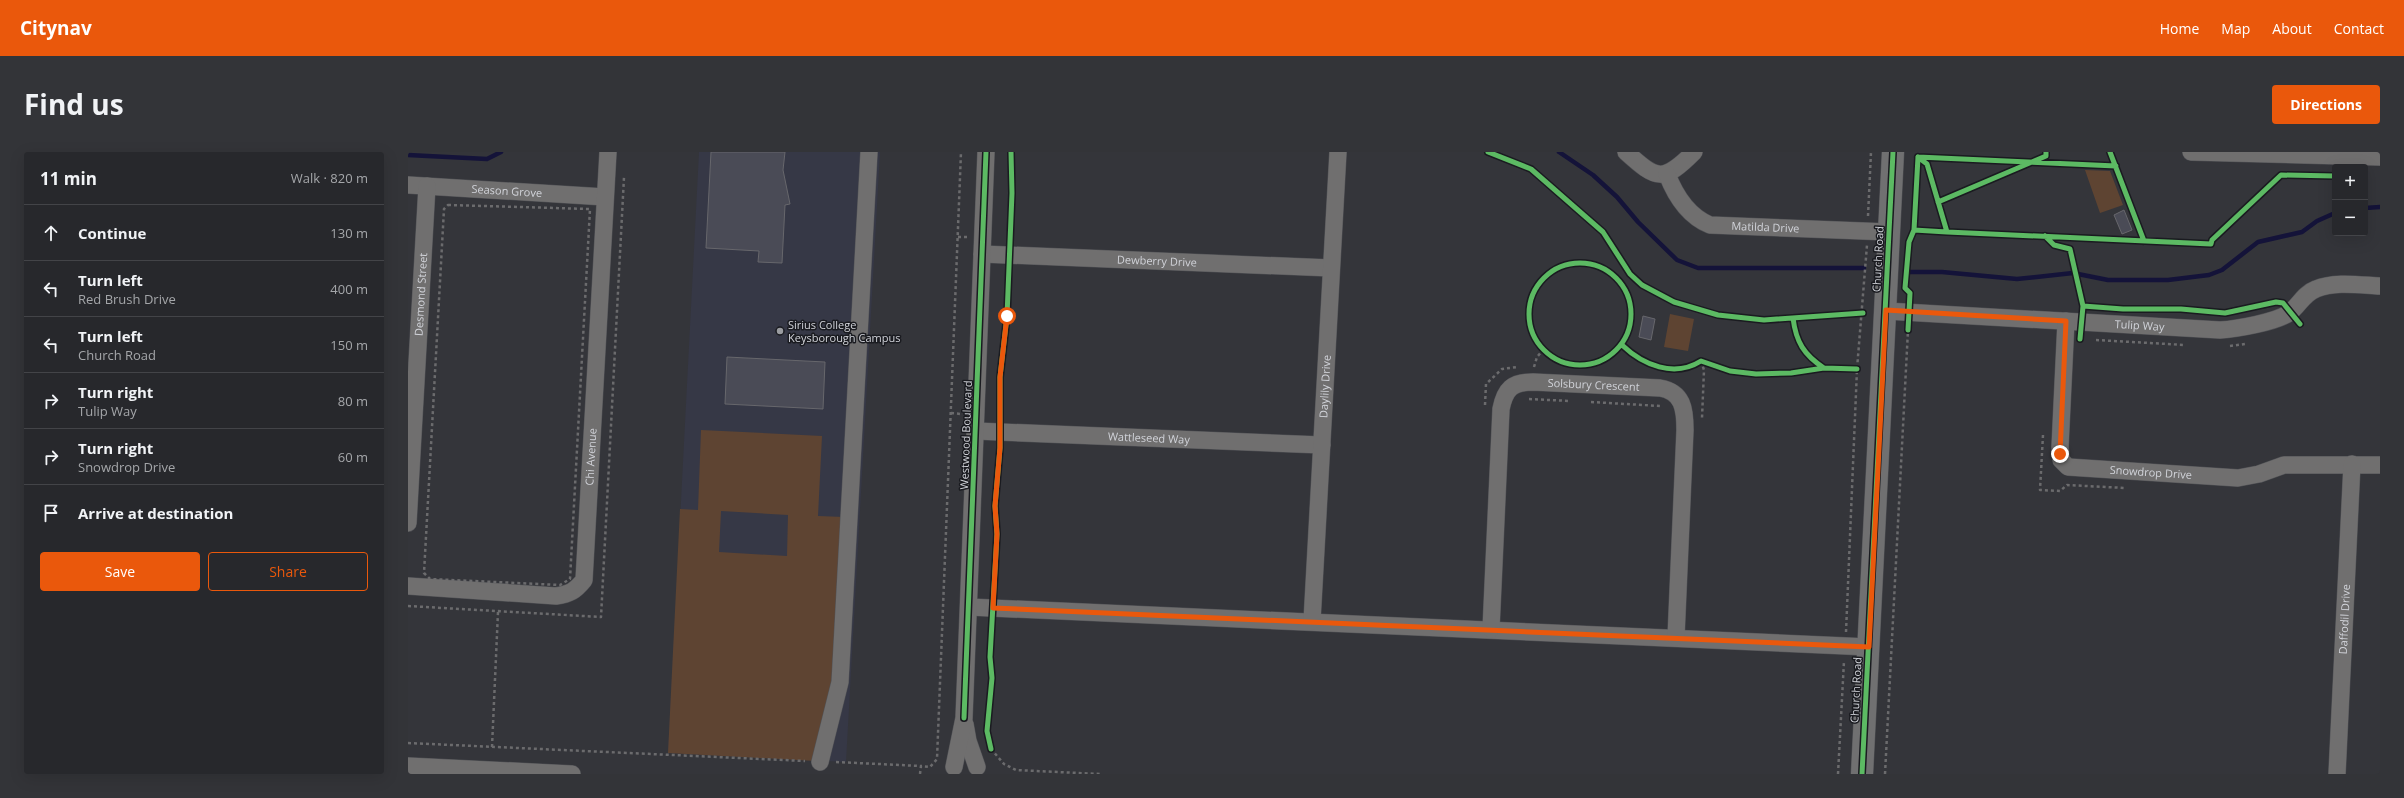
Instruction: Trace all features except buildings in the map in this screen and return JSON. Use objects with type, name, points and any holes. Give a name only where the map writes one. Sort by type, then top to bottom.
[{"type":"main road","name":"Church Road","points":[[1862,774],[1893,152]]},
{"type":"street","name":"Chi Avenue","points":[[408,586],[556,596],[568,595],[576,590],[584,580],[608,152]]},
{"type":"street","points":[[820,762],[840,682],[869,152]]},
{"type":"street","name":"Westwood Boulevard","points":[[981,770],[968,741],[964,718],[986,152]]},
{"type":"street","name":"Daylily Drive","points":[[1312,621],[1338,152]]},
{"type":"street","points":[[1626,152],[1645,170],[1659,175],[1667,174],[1678,168],[1694,152]]},
{"type":"street","points":[[2191,152],[2380,157]]},
{"type":"street","name":"Matilda Drive","points":[[1667,174],[1682,203],[1694,215],[1710,225],[1889,232]]},
{"type":"street","name":"Season Grove","points":[[408,185],[605,197]]},
{"type":"street","name":"Desmond Street","points":[[408,523],[427,186]]},
{"type":"street","name":"Dewberry Drive","points":[[982,254],[1332,268]]},
{"type":"street","name":"Tulip Way","points":[[1886,310],[2231,330],[2282,317],[2295,308],[2308,293],[2323,286],[2380,286]]},
{"type":"street","name":"Snowdrop Drive","points":[[2066,321],[2060,447],[2061,460],[2068,467],[2238,478],[2259,474],[2284,465],[2380,465]]},
{"type":"street","name":"Solsbury Crescent","points":[[1491,629],[1500,409],[1506,390],[1512,385],[1525,382],[1630,386],[1668,389],[1678,396],[1684,409],[1685,430],[1676,637]]},
{"type":"street","name":"Wattleseed Way","points":[[976,431],[1322,445]]},
{"type":"street","name":"Daffodil Drive","points":[[2337,774],[2352,464]]},
{"type":"street","points":[[969,607],[1676,637],[1869,647]]},
{"type":"street","name":"Westwood Boulevard","points":[[950,770],[964,718]]},
{"type":"street","points":[[950,770],[962,764],[981,770]]},
{"type":"street","points":[[408,766],[460,771],[572,774]]},
{"type":"path","points":[[408,743],[930,767],[937,759],[961,152]]},
{"type":"path","points":[[448,205],[590,209],[570,579],[560,586],[430,579],[424,573],[444,209],[448,205]]},
{"type":"path","points":[[1866,271],[1888,272]]},
{"type":"path","points":[[1885,774],[1911,330],[1909,312]]},
{"type":"path","points":[[1838,774],[1857,369],[1863,313],[1856,313]]},
{"type":"path","points":[[2066,338],[2188,346]]},
{"type":"path","points":[[2224,346],[2238,346],[2252,342]]},
{"type":"path","points":[[1526,367],[1534,368],[1541,347],[1548,354]]},
{"type":"path","points":[[1703,359],[1708,364]]},
{"type":"path","points":[[1694,366],[1703,359]]},
{"type":"path","points":[[1701,426],[1704,370],[1703,359]]},
{"type":"path","points":[[1484,408],[1486,384],[1502,369],[1519,367]]},
{"type":"path","points":[[1851,369],[1857,369]]},
{"type":"path","points":[[1630,386],[1630,404]]},
{"type":"path","points":[[1524,399],[1578,401]]},
{"type":"path","points":[[1585,402],[1663,406]]},
{"type":"path","points":[[492,747],[498,612]]},
{"type":"path","points":[[990,747],[1004,764],[1016,770],[1100,774]]},
{"type":"path","points":[[920,774],[921,766]]},
{"type":"shaded area","name":"Sirius College Keysborough Campus","points":[[699,152],[880,152],[846,762],[668,753]]},
{"type":"shaded area","points":[[2085,170],[2110,171],[2123,205],[2100,213]]},
{"type":"shaded area","points":[[1670,314],[1694,319],[1688,351],[1664,347]]},
{"type":"shaded area","points":[[701,430],[822,436],[818,516],[844,517],[834,685],[816,761],[668,753],[680,509],[698,510]],"holes":[[[721,511],[788,515],[787,556],[719,552]]]},
{"type":"waterway","points":[[408,155],[487,159],[501,152]]},
{"type":"waterway","points":[[1559,152],[1593,175],[1617,197],[1638,222],[1677,260],[1698,268],[1864,268]]},
{"type":"waterway","points":[[2368,208],[2380,207]]},
{"type":"waterway","points":[[1910,272],[1942,272],[2017,279],[2073,273],[2108,280],[2168,280],[2209,275],[2222,270],[2258,242],[2302,232],[2317,221],[2332,214]]},
{"type":"cycle path","points":[[964,718],[986,152]]},
{"type":"cycle path","points":[[991,749],[987,731],[992,678],[990,657],[997,534],[995,506],[1000,448],[1000,377],[1007,316],[1012,193],[1011,152]]},
{"type":"cycle path","points":[[1488,152],[1531,169],[1603,232],[1630,274],[1642,285],[1674,302],[1718,315],[1764,320],[1863,313]]},
{"type":"cycle path","points":[[1862,774],[1893,152]]},
{"type":"cycle path","points":[[1938,202],[2046,156],[2046,152]]},
{"type":"cycle path","points":[[2110,152],[2144,241]]},
{"type":"cycle path","points":[[1918,157],[1927,164],[1947,232],[2211,244],[2212,240],[2281,175],[2332,176]]},
{"type":"cycle path","points":[[1918,157],[2116,166]]},
{"type":"cycle path","points":[[1918,157],[1914,230],[1947,232]]},
{"type":"cycle path","points":[[1908,330],[1910,293],[1905,288],[1909,242],[1914,230]]},
{"type":"cycle path","points":[[2045,236],[2054,245],[2070,249],[2083,306]]},
{"type":"cycle path","points":[[1580,263],[1600,267],[1608,271],[1616,278],[1623,286],[1627,294],[1631,314],[1627,334],[1623,342],[1616,350],[1608,357],[1600,361],[1580,365],[1560,361],[1552,357],[1544,350],[1537,342],[1533,334],[1529,314],[1533,294],[1537,286],[1544,278],[1552,271],[1560,267],[1580,263]]},
{"type":"cycle path","points":[[2080,339],[2083,306],[2123,309],[2181,309],[2225,313],[2276,302],[2283,303],[2300,324]]},
{"type":"cycle path","points":[[1793,318],[1796,334],[1802,347],[1811,358],[1824,368]]},
{"type":"cycle path","points":[[1622,345],[1639,358],[1659,367],[1670,369],[1691,366],[1701,361],[1730,371],[1756,374],[1791,373],[1824,368],[1857,369]]},
{"type":"place","name":"Sirius College Keysborough Campus","points":[[780,331]]},
{"type":"route","points":[[1007,316],[1000,377],[1000,448],[995,506],[997,534],[993,608],[1869,647],[1886,310],[2066,321],[2060,454]]}]
